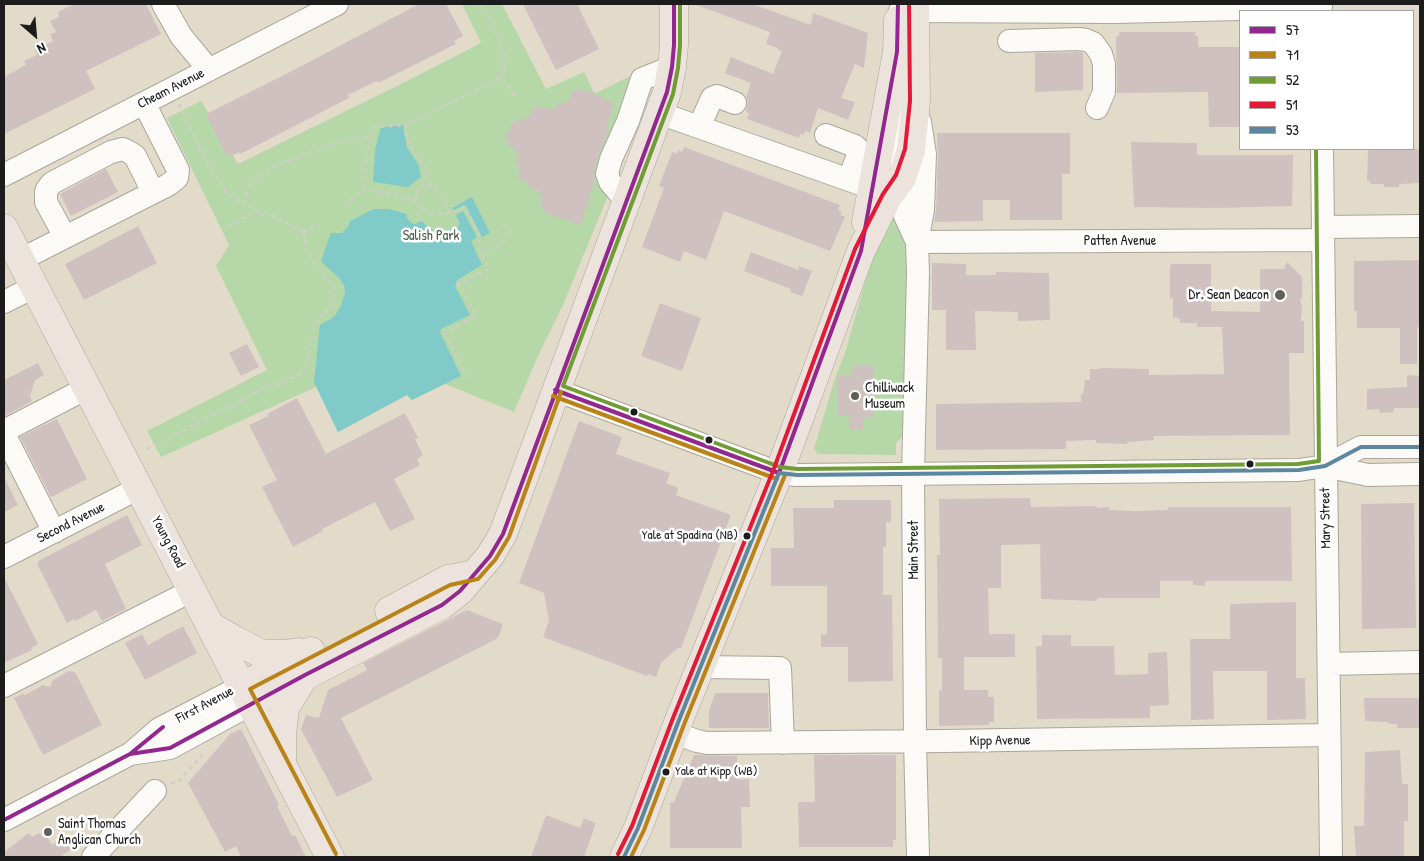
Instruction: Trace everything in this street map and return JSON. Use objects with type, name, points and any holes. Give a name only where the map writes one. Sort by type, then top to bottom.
[{"type":"main road","name":"First Avenue","points":[[246,695],[305,675],[442,605],[460,591],[490,556],[503,534],[667,92],[672,67],[674,4]]},
{"type":"main road","points":[[861,251],[860,184],[897,52],[907,7]]},
{"type":"main road","points":[[624,857],[638,828],[700,667],[779,472],[861,251],[888,197],[902,178],[911,150],[916,101],[907,7]]},
{"type":"main road","name":"Young Road","points":[[4,228],[330,857]]},
{"type":"main road","name":"First Avenue","points":[[246,695],[315,649],[448,579],[474,574]]},
{"type":"main road","points":[[211,626],[262,654],[285,654],[315,649]]},
{"type":"main road","points":[[282,764],[284,708],[305,675]]},
{"type":"street","points":[[163,4],[181,36],[209,70]]},
{"type":"street","name":"Cheam Avenue","points":[[4,175],[337,4]]},
{"type":"street","points":[[907,7],[1321,7]]},
{"type":"street","points":[[1009,42],[1079,39],[1093,43],[1101,54],[1104,64],[1104,92],[1097,108]]},
{"type":"street","name":"Main Street","points":[[897,52],[905,216],[917,242]]},
{"type":"street","points":[[626,201],[610,182],[607,174],[611,159],[628,121],[642,79],[672,67]]},
{"type":"street","points":[[699,127],[712,98],[716,96],[735,103]]},
{"type":"street","name":"Main Street","points":[[916,101],[925,154],[923,210],[917,242],[918,273],[913,474],[918,857]]},
{"type":"street","points":[[20,260],[173,182],[178,174],[144,103]]},
{"type":"street","points":[[659,113],[860,184],[858,149],[855,146],[826,135]]},
{"type":"street","points":[[65,237],[46,202],[47,189],[52,183],[111,152],[123,149],[135,156],[153,192]]},
{"type":"street","name":"Mary Street","points":[[1322,150],[1331,857]]},
{"type":"street","name":"Patten Avenue","points":[[917,242],[1323,234],[1420,226]]},
{"type":"street","points":[[4,302],[34,287]]},
{"type":"street","points":[[54,532],[4,432],[87,388]]},
{"type":"street","points":[[556,390],[779,472],[797,474],[1299,470],[1325,466],[1362,447],[1420,447]]},
{"type":"street","points":[[1325,466],[1368,475],[1420,474]]},
{"type":"street","name":"Second Avenue","points":[[4,557],[139,488]]},
{"type":"street","points":[[4,686],[193,590]]},
{"type":"street","points":[[1328,664],[1420,662]]},
{"type":"street","points":[[700,667],[780,668],[783,743]]},
{"type":"street","name":"First Avenue","points":[[4,820],[130,754],[170,748],[246,695]]},
{"type":"street","name":"Kipp Avenue","points":[[674,733],[707,743],[915,742],[1329,735]]},
{"type":"street","points":[[93,857],[155,791]]},
{"type":"path","points":[[479,4],[492,22],[502,50],[504,69],[502,77],[514,95]]},
{"type":"path","points":[[345,206],[363,189],[368,138],[375,127],[406,125],[502,77]]},
{"type":"path","points":[[147,449],[261,390],[296,377],[305,367],[315,322],[328,308],[334,298],[334,289],[307,251],[303,232],[274,216],[257,211],[227,194],[201,151],[182,109]]},
{"type":"path","points":[[406,125],[406,136],[413,152],[424,165],[428,186]]},
{"type":"path","points":[[242,203],[252,183],[274,166],[342,141],[368,138]]},
{"type":"path","points":[[415,201],[416,193],[421,186],[434,187],[442,197],[450,213]]},
{"type":"path","points":[[363,189],[402,196],[415,201],[420,209],[431,214],[450,213],[465,208],[480,238],[478,245],[489,269],[459,283],[476,316],[445,332],[467,377]]},
{"type":"path","points":[[228,227],[257,211]]},
{"type":"path","points":[[482,254],[503,242],[507,235],[504,222]]},
{"type":"path","points":[[303,232],[319,224]]},
{"type":"path","points":[[155,791],[180,780],[209,746]]},
{"type":"green space","name":"Salish Park","points":[[462,4],[502,4],[546,89],[584,72],[593,91],[596,93],[655,64],[649,96],[563,305],[537,358],[514,412],[445,384],[412,400],[407,395],[338,432],[316,387],[161,457],[147,431],[267,370],[216,266],[229,245],[167,118],[201,101],[238,164],[481,43]]},
{"type":"green space","points":[[899,206],[910,237],[902,437],[896,443],[896,455],[818,454],[814,449],[834,381],[846,350],[877,239]]},
{"type":"water","points":[[403,125],[407,148],[418,164],[421,177],[408,187],[373,182],[375,150],[381,127]]},
{"type":"water","points":[[472,197],[490,233],[482,237],[466,206],[464,205],[454,210],[452,208]]},
{"type":"water","points":[[374,209],[389,209],[407,214],[406,217],[411,223],[415,224],[421,221],[432,230],[441,233],[460,224],[456,215],[463,211],[477,237],[471,241],[482,265],[457,280],[455,286],[470,315],[441,329],[440,332],[461,376],[412,400],[407,395],[338,432],[314,382],[320,325],[334,317],[341,306],[345,293],[344,285],[339,278],[321,261],[331,233],[342,233],[348,227],[350,221]]},
{"type":"building","points":[[74,4],[146,4],[161,34],[86,71],[95,89],[4,134],[4,77],[26,65],[24,61],[37,55],[35,50],[53,41],[50,34],[56,32],[50,21],[59,17],[58,12]]},
{"type":"building","points":[[419,4],[446,4],[463,36],[454,41],[456,44],[378,83],[377,81],[348,95],[349,98],[240,154],[239,152],[230,157],[228,153],[226,155],[206,114]]},
{"type":"building","points":[[523,4],[577,4],[599,49],[556,70]]},
{"type":"building","points":[[696,4],[752,4],[811,25],[813,13],[868,33],[864,68],[855,64],[841,98],[855,102],[848,120],[818,108],[810,133],[805,131],[804,135],[800,134],[799,138],[747,119],[749,113],[746,112],[748,101],[746,97],[751,83],[725,73],[731,57],[773,74],[782,51],[766,44],[770,32]]},
{"type":"building","points":[[1119,32],[1195,32],[1195,36],[1198,36],[1198,47],[1239,47],[1239,127],[1209,127],[1208,92],[1117,93],[1116,36],[1119,36]]},
{"type":"building","points":[[1035,53],[1083,53],[1083,90],[1035,92]]},
{"type":"building","points":[[579,89],[591,92],[614,103],[606,128],[609,130],[598,156],[594,171],[595,178],[581,225],[546,213],[540,204],[542,196],[539,194],[539,191],[530,188],[528,182],[518,178],[520,168],[516,164],[519,154],[514,152],[515,148],[508,145],[509,141],[505,140],[513,121],[515,122],[517,119],[523,121],[525,117],[529,117],[533,108],[536,109],[537,106],[554,110],[557,104],[570,101],[572,92]]},
{"type":"building","points":[[937,133],[1070,133],[1070,174],[1062,174],[1062,220],[1010,220],[1010,200],[983,200],[983,221],[934,222],[938,154]]},
{"type":"building","points":[[1131,142],[1197,143],[1197,155],[1293,155],[1292,206],[1218,208],[1134,207]]},
{"type":"building","points":[[684,147],[840,205],[838,210],[842,212],[840,215],[845,217],[830,251],[724,211],[706,260],[684,251],[680,262],[642,247],[664,188],[659,186],[672,152],[677,154],[678,150],[682,152]]},
{"type":"building","points":[[1420,149],[1420,183],[1399,184],[1399,187],[1384,187],[1384,184],[1370,184],[1370,181],[1367,181],[1368,150]]},
{"type":"building","points":[[106,169],[118,192],[71,216],[60,194]]},
{"type":"building","points":[[138,226],[157,263],[84,300],[65,264]]},
{"type":"building","points":[[751,252],[798,270],[799,266],[812,271],[802,296],[790,292],[791,289],[744,271]]},
{"type":"building","points":[[1420,260],[1420,327],[1417,328],[1417,364],[1400,364],[1400,328],[1357,328],[1357,311],[1354,311],[1354,261]]},
{"type":"building","points":[[1287,262],[1302,277],[1302,297],[1300,300],[1302,307],[1301,321],[1304,321],[1304,353],[1289,353],[1290,435],[1154,436],[1154,440],[1127,442],[1127,444],[1096,443],[1096,440],[1066,441],[1066,449],[936,450],[936,404],[1081,402],[1085,380],[1090,380],[1090,369],[1149,369],[1149,375],[1224,374],[1222,327],[1197,327],[1197,323],[1180,323],[1179,318],[1173,318],[1173,298],[1170,298],[1170,265],[1211,264],[1211,311],[1260,312],[1260,269],[1284,269]]},
{"type":"building","points":[[932,263],[966,264],[966,275],[996,275],[996,272],[1049,273],[1050,320],[1018,321],[1018,312],[975,311],[976,350],[946,350],[946,310],[932,310]]},
{"type":"building","points":[[660,303],[701,318],[682,371],[641,356]]},
{"type":"building","points":[[247,344],[259,367],[241,376],[229,353]]},
{"type":"building","points":[[38,363],[44,375],[35,380],[30,396],[32,401],[5,416],[4,380]]},
{"type":"building","name":"Chilliwack Museum","points":[[852,366],[873,366],[874,417],[863,417],[863,430],[849,430],[849,416],[838,416],[837,376],[852,375]]},
{"type":"building","points":[[1407,375],[1420,376],[1420,408],[1394,408],[1394,412],[1380,413],[1379,409],[1367,410],[1367,389],[1407,387]]},
{"type":"building","points":[[297,398],[326,454],[405,413],[418,438],[415,439],[423,455],[417,459],[420,465],[394,479],[415,519],[390,531],[375,502],[322,529],[323,531],[293,547],[262,487],[277,480],[249,425]]},
{"type":"building","points":[[57,419],[87,479],[51,497],[20,437]]},
{"type":"building","points":[[579,421],[622,437],[616,454],[670,473],[666,483],[678,488],[676,495],[731,515],[681,648],[678,648],[661,663],[656,677],[648,674],[647,676],[543,637],[549,621],[544,593],[519,583]]},
{"type":"building","points":[[4,477],[18,505],[4,512]]},
{"type":"building","points":[[1030,498],[1031,507],[1097,506],[1097,508],[1109,507],[1109,510],[1135,511],[1168,510],[1168,507],[1291,507],[1292,581],[1205,581],[1205,586],[1193,585],[1193,581],[1160,581],[1160,598],[1097,598],[1097,601],[1041,599],[1040,544],[1001,545],[1001,588],[988,588],[989,634],[1015,634],[1015,657],[964,657],[964,690],[988,690],[988,697],[994,697],[994,722],[989,722],[989,725],[939,726],[939,690],[942,690],[942,658],[938,658],[937,555],[940,555],[939,499]]},
{"type":"building","points":[[834,500],[891,500],[891,522],[886,522],[886,547],[883,547],[883,595],[892,595],[893,681],[848,682],[848,647],[821,647],[821,634],[827,634],[827,586],[771,586],[771,548],[794,548],[793,508],[834,508]]},
{"type":"building","points":[[1414,503],[1416,628],[1362,629],[1361,504]]},
{"type":"building","points":[[127,515],[142,545],[105,564],[126,609],[102,621],[96,610],[67,623],[37,564],[39,563],[38,561]]},
{"type":"building","points":[[4,577],[38,644],[31,648],[32,650],[4,663]]},
{"type":"building","points":[[1296,602],[1296,678],[1305,678],[1306,719],[1267,720],[1267,671],[1213,671],[1214,719],[1191,720],[1190,639],[1230,639],[1230,604]]},
{"type":"building","points":[[467,610],[503,624],[498,638],[341,718],[373,780],[337,797],[301,729],[306,715],[319,718],[328,690],[367,670],[363,663]]},
{"type":"building","points":[[183,626],[197,653],[145,680],[125,643],[142,634],[148,645]]},
{"type":"building","points":[[1042,635],[1071,635],[1071,646],[1114,646],[1115,675],[1148,674],[1148,653],[1167,652],[1169,705],[1150,706],[1150,718],[1037,719],[1036,646],[1042,646]]},
{"type":"building","points":[[69,671],[75,672],[102,725],[43,755],[14,698],[25,695],[43,685],[50,687],[53,680]]},
{"type":"building","points":[[715,693],[768,693],[769,728],[709,728],[709,711]]},
{"type":"building","points":[[1364,698],[1419,698],[1419,728],[1397,728],[1397,724],[1389,724],[1388,722],[1365,721]]},
{"type":"building","points":[[241,729],[279,805],[277,806],[292,836],[295,835],[306,857],[241,857],[236,846],[225,852],[188,783],[230,734]]},
{"type":"building","points":[[1400,750],[1402,784],[1408,784],[1408,821],[1404,821],[1404,857],[1356,857],[1354,826],[1364,826],[1365,752]]},
{"type":"building","points":[[694,755],[737,756],[738,780],[749,779],[750,807],[741,807],[742,848],[670,848],[670,803],[674,802]]},
{"type":"building","points":[[814,755],[896,755],[896,840],[893,840],[893,847],[799,847],[798,802],[815,802]]},
{"type":"building","points":[[546,815],[580,828],[584,818],[596,823],[584,857],[531,857]]},
{"type":"building","name":"Saint Thomas Anglican Church","points":[[29,833],[32,837],[39,833],[43,838],[48,838],[52,845],[63,837],[70,850],[60,857],[4,857],[4,852]]},
{"type":"transit line","name":"57","points":[[130,754],[170,748],[305,675],[442,605],[460,591],[490,556],[503,534],[667,92],[674,45],[674,4]]},
{"type":"transit line","name":"52","points":[[680,4],[680,46],[673,94],[563,386],[780,467],[797,469],[1298,464],[1319,461],[1316,150]]},
{"type":"transit line","name":"57","points":[[555,390],[779,473],[861,251],[897,52],[898,4]]},
{"type":"transit line","name":"51","points":[[618,854],[632,826],[673,718],[773,471],[855,249],[883,194],[896,175],[905,149],[910,101],[909,4]]},
{"type":"transit line","name":"71","points":[[336,854],[250,689],[450,585],[478,579],[495,560],[509,537],[561,392]]},
{"type":"transit line","name":"71","points":[[553,396],[777,479]]},
{"type":"transit line","name":"53","points":[[624,857],[638,828],[679,720],[779,473],[797,475],[1299,470],[1325,466],[1361,447],[1420,447]]},
{"type":"transit line","name":"71","points":[[631,857],[644,830],[685,722],[785,475]]},
{"type":"transit line","name":"57","points":[[4,820],[130,754],[163,727]]},
{"type":"place","name":"Dr. Sean Deacon","points":[[1280,295]]},
{"type":"place","name":"Chilliwack Museum","points":[[855,396]]},
{"type":"place","name":"Yale at Spadina (NB)","points":[[747,536]]},
{"type":"place","name":"Yale at Kipp (WB)","points":[[666,772]]},
{"type":"place","name":"Saint Thomas Anglican Church","points":[[48,832]]}]
